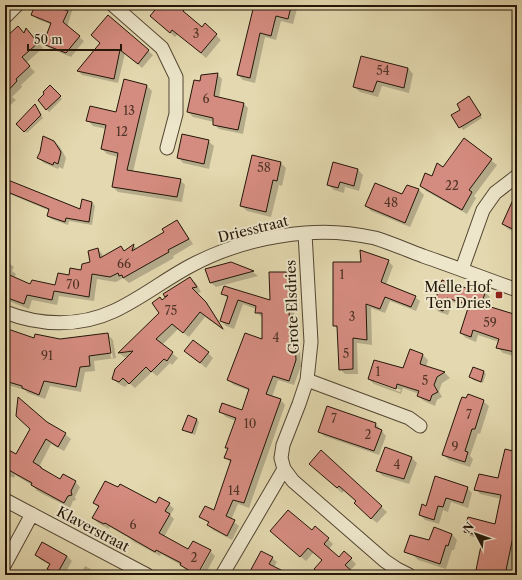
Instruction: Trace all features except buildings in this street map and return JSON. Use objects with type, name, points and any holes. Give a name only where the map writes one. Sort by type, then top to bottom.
[{"type":"street","points":[[5,17],[17,5]]},
{"type":"street","points":[[113,5],[162,48],[176,77],[176,114],[167,148]]},
{"type":"street","points":[[462,269],[483,210],[495,193],[517,176]]},
{"type":"street","name":"Driesstraat","points":[[5,312],[34,321],[60,324],[95,318],[113,312],[132,302],[191,265],[215,254],[274,237],[306,233],[340,233],[374,238],[517,290]]},
{"type":"street","name":"Grote Elsdries","points":[[284,468],[281,458],[283,445],[307,380],[311,342],[306,233]]},
{"type":"street","points":[[307,380],[409,418],[420,426]]},
{"type":"street","points":[[222,575],[284,468],[293,481],[385,561],[409,575]]},
{"type":"street","name":"Klaverstraat","points":[[5,500],[141,574]]},
{"type":"street","points":[[5,564],[32,514]]},
{"type":"place","name":"Melle Hof Ten Dries","points":[[499,295]]}]
